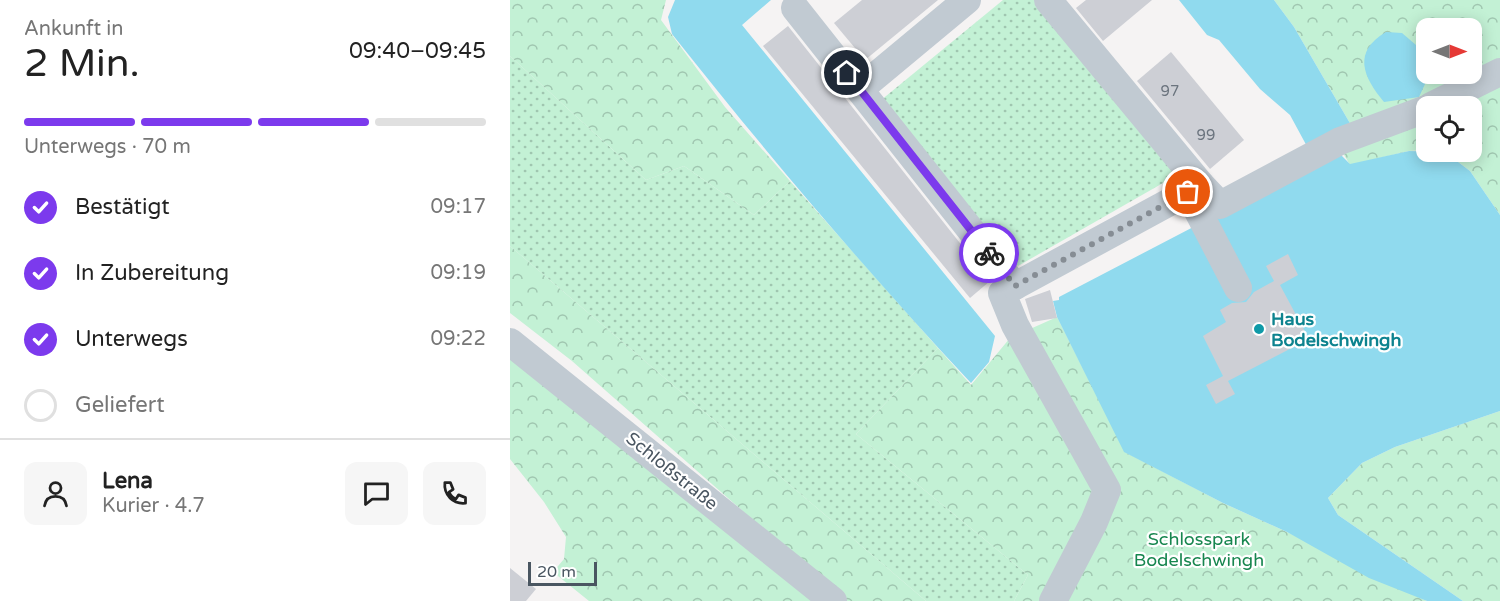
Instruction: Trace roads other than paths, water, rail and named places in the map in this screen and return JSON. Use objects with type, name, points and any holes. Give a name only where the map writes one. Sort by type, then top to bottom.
[{"type":"street","points":[[860,89],[967,0]]},
{"type":"street","points":[[1048,0],[1195,189],[1238,288]]},
{"type":"street","points":[[795,8],[1015,286]]},
{"type":"street","points":[[1451,96],[1500,72]]},
{"type":"street","points":[[1195,189],[1220,205],[1340,141],[1374,131],[1416,113]]},
{"type":"street","points":[[1053,601],[1094,522],[1107,490],[1015,325],[1002,293],[1195,189]]},
{"type":"street","name":"Schloßstraße","points":[[510,342],[833,601]]},
{"type":"water","points":[[675,0],[771,0],[742,25],[995,336],[989,362],[971,383],[818,212],[672,34],[668,17]]},
{"type":"water","points":[[1179,0],[1274,0],[1294,27],[1351,125],[1341,155],[1350,164],[1409,151],[1416,151],[1416,162],[1458,162],[1470,171],[1500,215],[1500,411],[1395,447],[1362,463],[1328,498],[1338,515],[1463,601],[1427,601],[1369,578],[1287,532],[1223,503],[1124,452],[1057,317],[1053,301],[1059,300],[1059,297],[1316,163],[1290,115],[1260,89],[1219,40],[1207,35]]},
{"type":"water","points":[[1386,32],[1402,33],[1416,45],[1416,84],[1425,84],[1419,96],[1384,102],[1366,74],[1364,65],[1368,48]]},
{"type":"place","name":"Haus Bodelschwingh","points":[[1259,329]]},
{"type":"park label","name":"Schlosspark Bodelschwingh","points":[[1199,549]]}]
